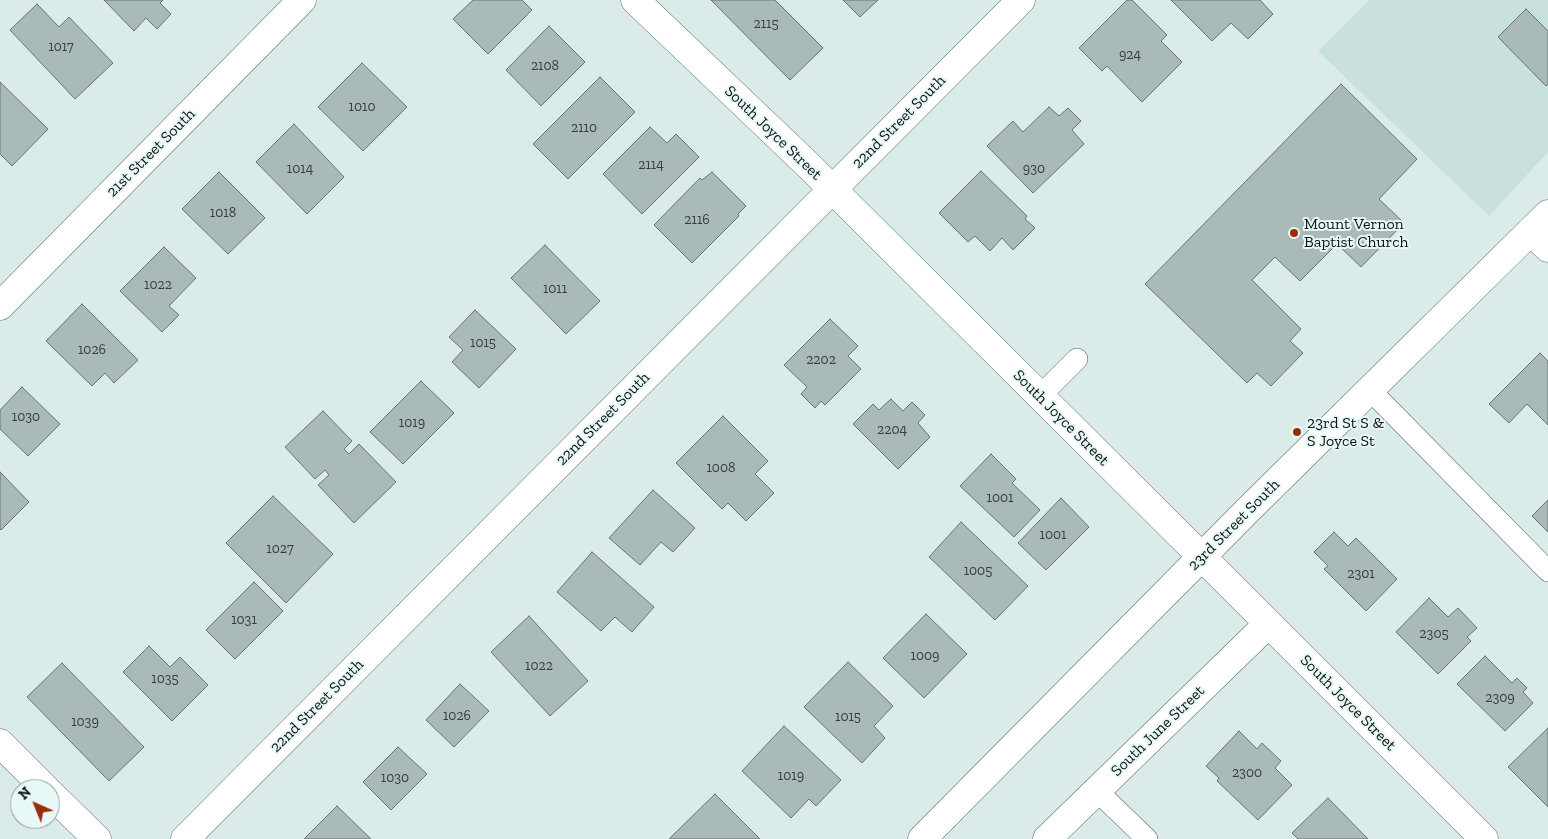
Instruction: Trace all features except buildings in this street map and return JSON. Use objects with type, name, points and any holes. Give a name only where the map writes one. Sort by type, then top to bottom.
[{"type":"street","name":"21st Street South","points":[[0,306],[302,0]]},
{"type":"street","name":"South Joyce Street","points":[[635,0],[832,189],[1484,839]]},
{"type":"street","name":"22nd Street South","points":[[185,839],[1021,0]]},
{"type":"street","name":"23rd Street South","points":[[922,839],[1370,390],[1542,231]]},
{"type":"street","name":"South June Street","points":[[1047,839],[1268,624]]},
{"type":"street","points":[[0,743],[36,779]]},
{"type":"street","points":[[60,802],[97,839]]},
{"type":"lane","points":[[1040,396],[1077,359]]},
{"type":"lane","points":[[1370,390],[1548,571]]},
{"type":"lane","points":[[1097,791],[1147,839]]},
{"type":"shaded area","points":[[1369,0],[1548,0],[1548,152],[1489,216],[1318,51]]},
{"type":"place","name":"Mount Vernon Baptist Church","points":[[1294,233]]},
{"type":"place","name":"23rd St S & S Joyce St","points":[[1297,432]]}]
